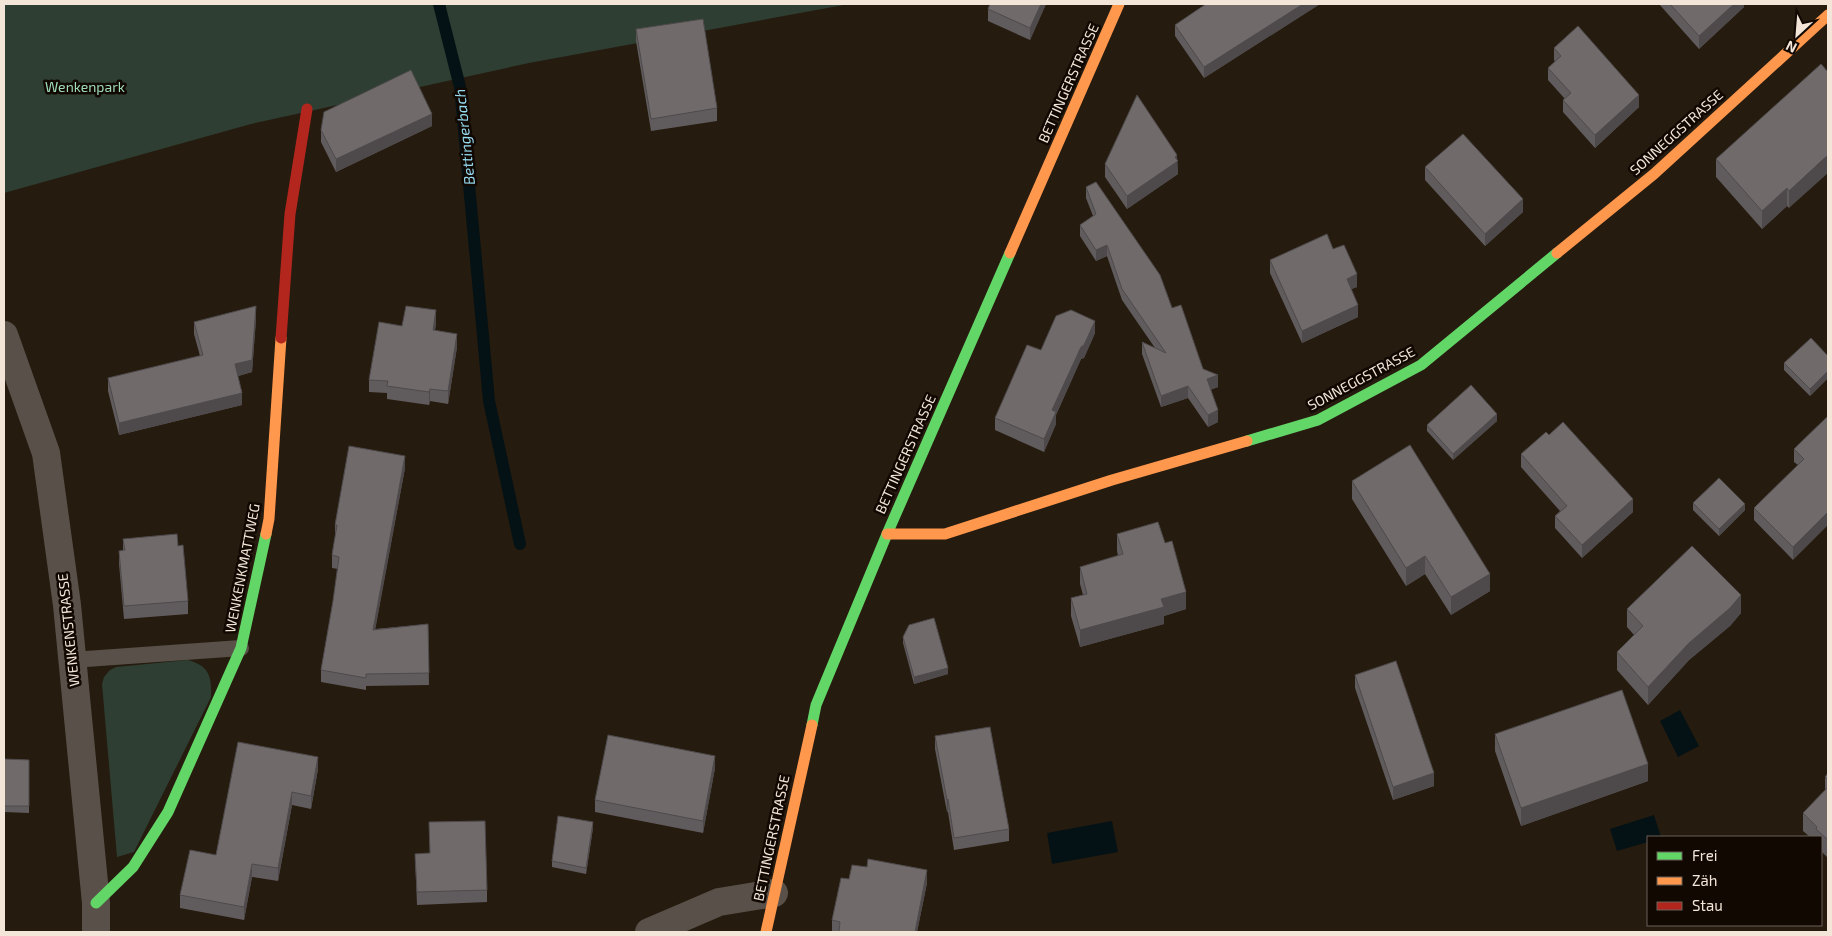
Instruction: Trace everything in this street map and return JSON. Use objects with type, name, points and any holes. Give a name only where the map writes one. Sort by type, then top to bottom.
[{"type":"street","name":"BETTINGERSTRASSE","points":[[766,932],[816,705],[887,534],[1119,4]]},
{"type":"street","name":"SONNEGGSTRASSE","points":[[887,534],[945,534],[1112,480],[1318,420],[1421,365],[1654,174],[1828,15]]},
{"type":"street","name":"WENKENKMATTWEG","points":[[96,903],[133,867],[168,812],[241,648],[269,519],[290,214],[306,109]]},
{"type":"street","name":"WENKENSTRASSE","points":[[4,335],[46,454],[67,605],[96,903],[96,932]]},
{"type":"street","points":[[649,932],[719,902],[774,893]]},
{"type":"lane","points":[[72,660],[241,648]]},
{"type":"green space","name":"Wenkenpark","points":[[4,4],[849,4],[529,63],[251,124],[4,193]]},
{"type":"green space","points":[[188,660],[201,665],[208,673],[211,683],[211,697],[134,852],[117,857],[102,684],[104,677],[110,670],[116,667]]},
{"type":"shaded area","points":[[1680,710],[1699,746],[1678,757],[1660,721]]},
{"type":"shaded area","points":[[1654,815],[1661,836],[1647,836],[1647,842],[1617,851],[1610,829]]},
{"type":"shaded area","points":[[1112,821],[1118,852],[1052,864],[1047,833]]},
{"type":"building","points":[[990,4],[1041,4],[1030,28],[988,9]]},
{"type":"building","points":[[1206,4],[1303,4],[1204,67],[1175,25]]},
{"type":"building","points":[[1670,4],[1734,4],[1699,36]]},
{"type":"building","points":[[703,19],[717,108],[651,119],[636,29]]},
{"type":"building","points":[[1578,26],[1639,95],[1595,135],[1563,100],[1571,93],[1548,68],[1561,56],[1554,48]]},
{"type":"building","points":[[1821,64],[1828,72],[1828,155],[1789,191],[1787,188],[1762,211],[1716,159]]},
{"type":"building","points":[[411,70],[432,114],[336,159],[321,130],[324,112]]},
{"type":"building","points":[[1137,95],[1177,155],[1175,157],[1178,161],[1127,196],[1105,164]]},
{"type":"building","points":[[1463,134],[1523,199],[1485,234],[1425,167]]},
{"type":"building","points":[[1096,182],[1160,275],[1172,308],[1181,305],[1203,369],[1218,375],[1207,379],[1218,410],[1208,415],[1188,386],[1161,396],[1142,342],[1166,353],[1122,289],[1107,245],[1096,250],[1080,225],[1096,214],[1086,187]]},
{"type":"building","points":[[1327,234],[1333,249],[1344,245],[1357,274],[1347,279],[1358,305],[1302,331],[1270,260]]},
{"type":"building","points":[[256,306],[252,360],[235,364],[242,393],[119,423],[108,378],[203,355],[194,322]]},
{"type":"building","points":[[406,306],[436,310],[433,330],[457,334],[448,391],[430,389],[429,392],[387,386],[388,381],[369,380],[379,322],[402,326]]},
{"type":"building","points":[[1071,310],[1095,321],[1052,410],[1056,412],[1044,439],[995,418],[1027,345],[1041,350],[1056,316]]},
{"type":"building","points":[[1811,338],[1828,356],[1828,371],[1810,389],[1784,363]]},
{"type":"building","points":[[1471,385],[1497,414],[1453,454],[1427,425]]},
{"type":"building","points":[[1828,416],[1828,512],[1793,547],[1754,508],[1804,459],[1794,449]]},
{"type":"building","points":[[1563,422],[1633,499],[1582,545],[1555,516],[1567,506],[1521,454],[1546,432],[1549,435]]},
{"type":"building","points":[[1410,445],[1490,574],[1451,597],[1425,556],[1406,568],[1352,481]]},
{"type":"building","points":[[349,446],[405,456],[373,630],[428,624],[429,673],[366,674],[366,678],[321,670],[339,557],[332,555],[337,525],[335,525]]},
{"type":"building","points":[[1719,478],[1745,504],[1719,529],[1693,503]]},
{"type":"building","points":[[1158,522],[1165,543],[1172,541],[1186,592],[1161,599],[1164,607],[1080,630],[1071,598],[1087,594],[1080,567],[1123,554],[1117,534]]},
{"type":"building","points":[[177,534],[178,546],[183,545],[188,601],[124,606],[119,551],[125,550],[123,539]]},
{"type":"building","points":[[1692,546],[1741,595],[1730,608],[1689,643],[1648,687],[1617,652],[1643,626],[1627,609]]},
{"type":"building","points":[[934,618],[948,668],[914,677],[903,637],[909,625]]},
{"type":"building","points":[[1396,661],[1434,773],[1393,787],[1355,675]]},
{"type":"building","points":[[1622,690],[1648,764],[1521,808],[1495,734]]},
{"type":"building","points":[[990,727],[1009,829],[954,838],[935,736]]},
{"type":"building","points":[[608,735],[715,756],[703,821],[595,800]]},
{"type":"building","points":[[238,742],[318,757],[311,796],[292,792],[278,868],[252,864],[244,907],[180,895],[190,850],[216,855]]},
{"type":"building","points":[[4,759],[29,760],[29,806],[4,806]]},
{"type":"building","points":[[1828,787],[1828,840],[1803,813]]},
{"type":"building","points":[[558,816],[593,822],[586,868],[552,861]]},
{"type":"building","points":[[485,821],[487,890],[417,892],[415,854],[430,853],[429,822]]},
{"type":"building","points":[[868,859],[927,870],[915,932],[839,932],[840,922],[832,920],[841,878],[849,879],[852,865],[867,867]]},
{"type":"waterway","name":"Bettingerbach","points":[[439,4],[460,87],[489,401],[520,544]]},
{"type":"traffic: fast","points":[[812,725],[816,705],[887,534],[1010,253]]},
{"type":"traffic: fast","points":[[1247,441],[1318,420],[1421,365],[1557,253]]},
{"type":"traffic: fast","points":[[96,903],[133,867],[168,812],[241,648],[266,534]]},
{"type":"traffic: slow","points":[[1010,253],[1119,4]]},
{"type":"traffic: slow","points":[[1557,253],[1654,174],[1828,15]]},
{"type":"traffic: slow","points":[[266,534],[269,519],[281,338]]},
{"type":"traffic: slow","points":[[887,534],[945,534],[1112,480],[1247,441]]},
{"type":"traffic: slow","points":[[766,932],[812,725]]},
{"type":"traffic: jam","points":[[281,338],[290,214],[307,109]]}]
